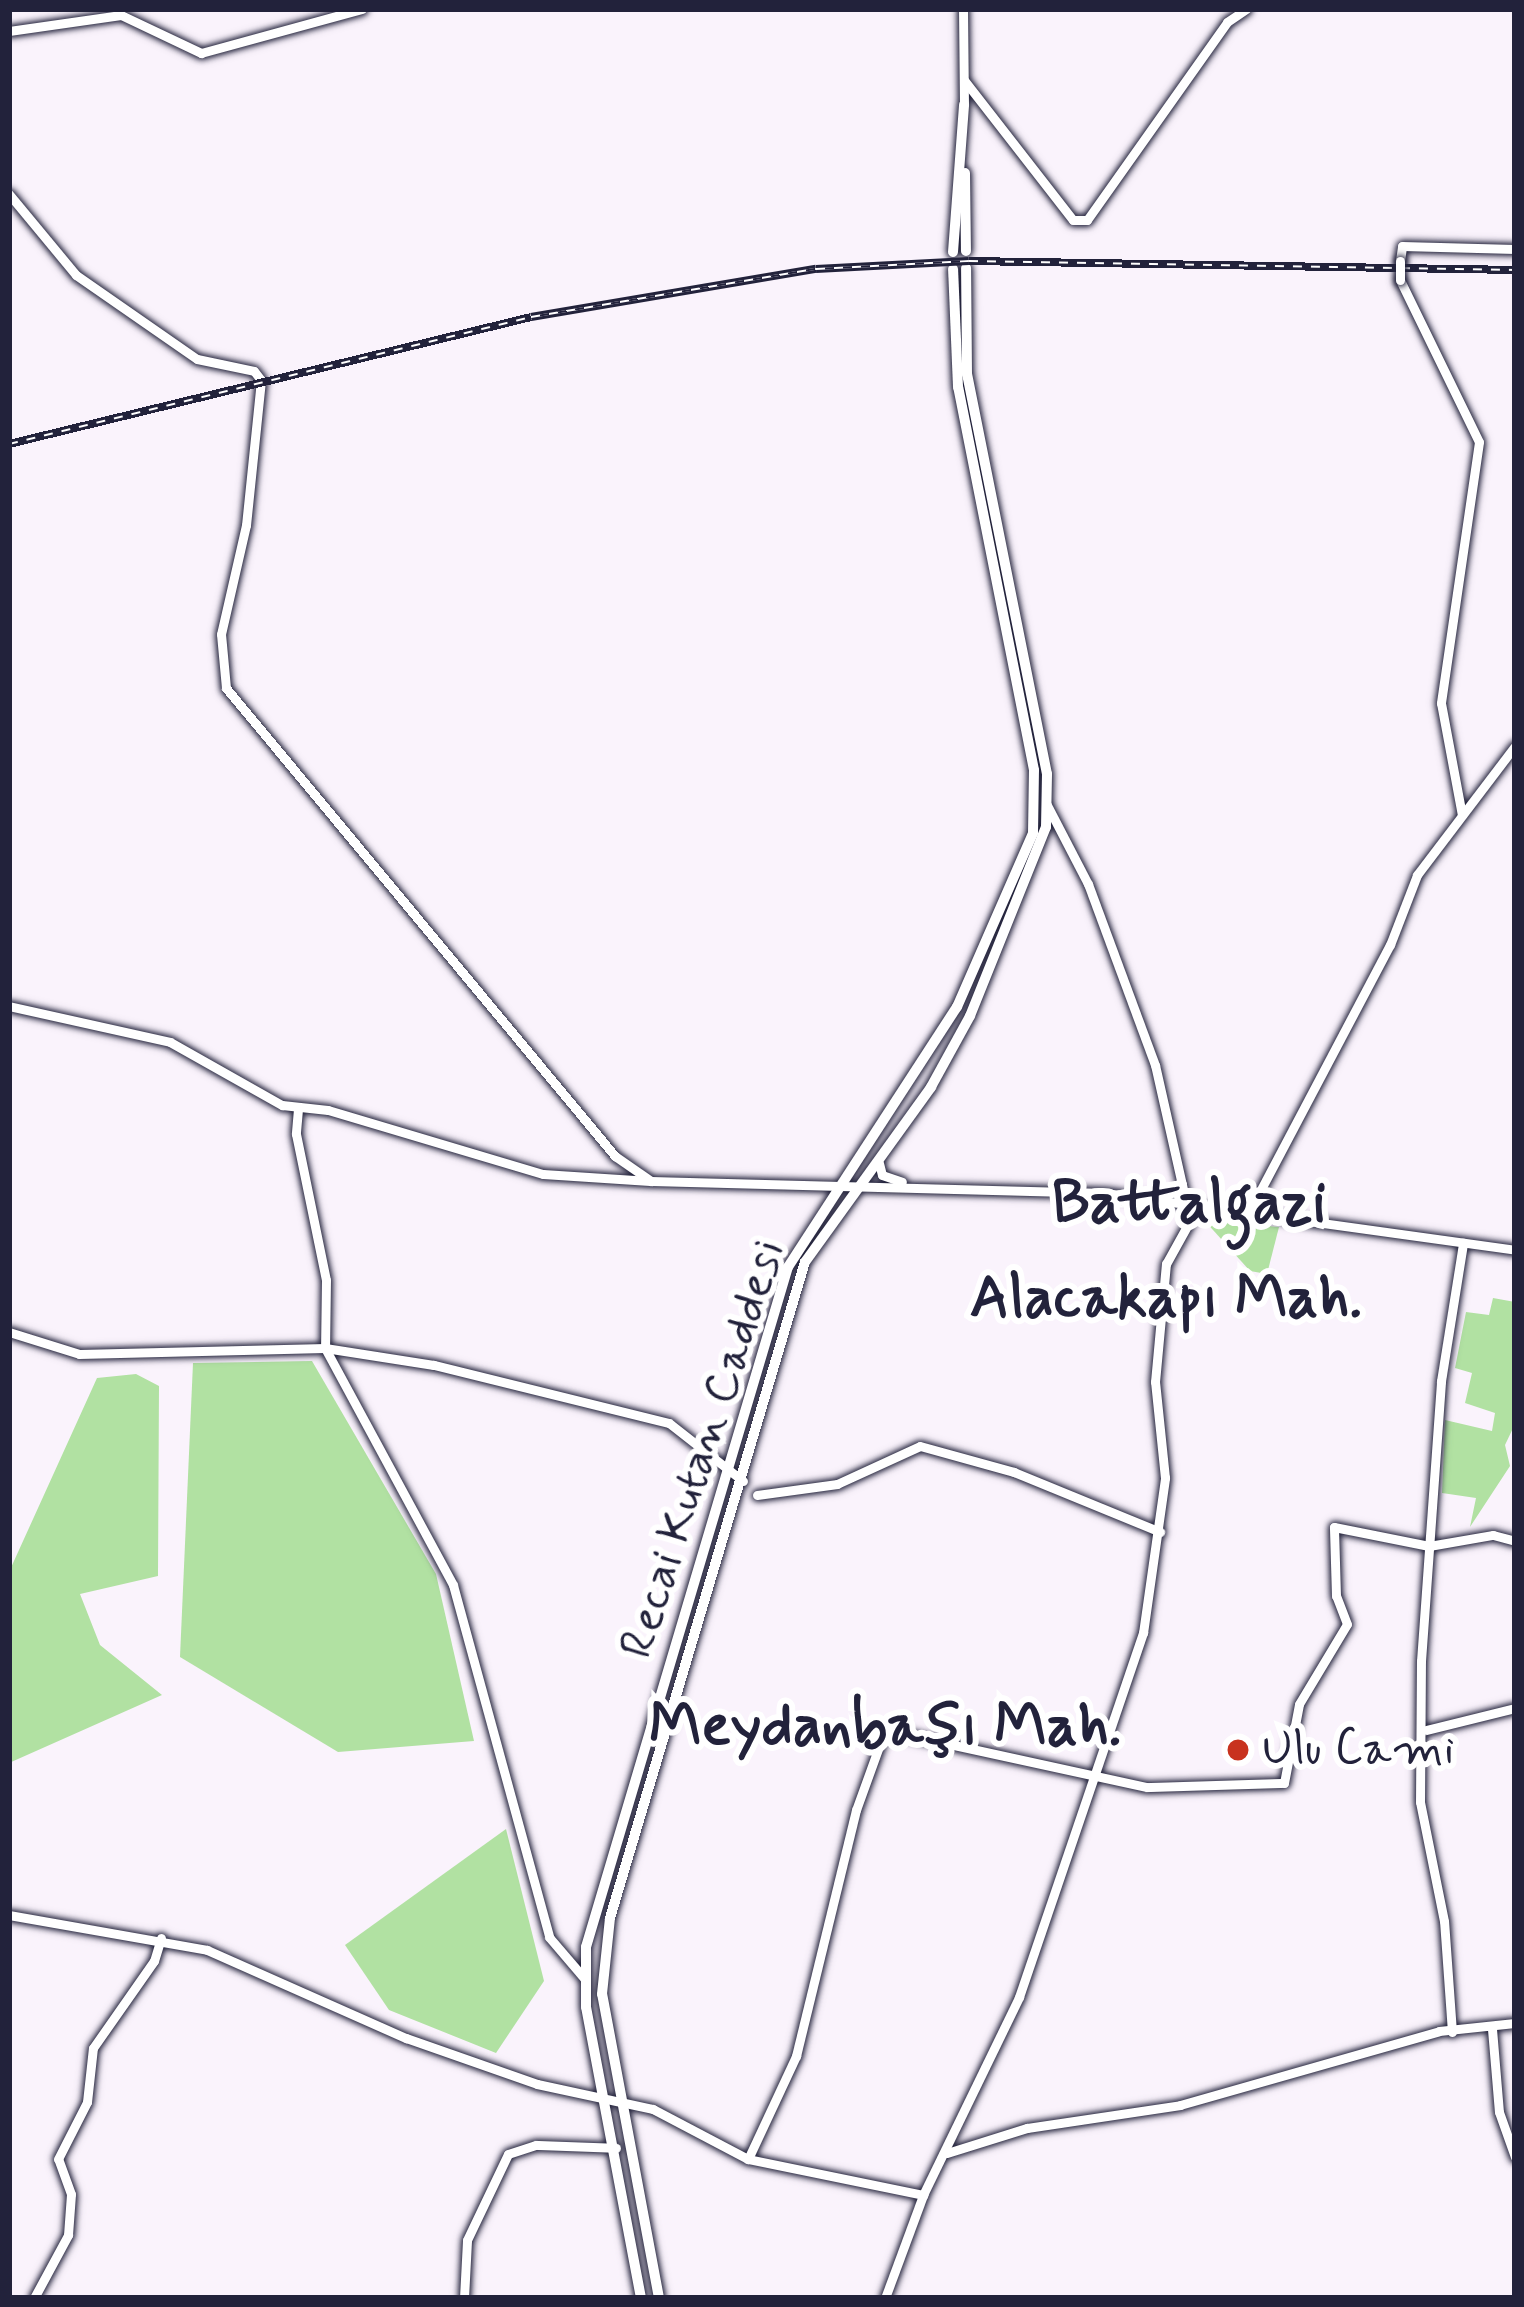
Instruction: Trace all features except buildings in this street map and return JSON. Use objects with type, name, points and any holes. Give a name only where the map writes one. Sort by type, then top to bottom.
[{"type":"main road","points":[[960,251],[964,104]]},
{"type":"main road","points":[[959,268],[958,387],[1043,805]]},
{"type":"main road","name":"Recai Kutan Caddesi","points":[[659,2298],[601,1960],[749,1491],[805,1262],[860,1192],[970,1016],[1043,805]]},
{"type":"main road","name":"Recai Kutan Caddesi","points":[[641,2298],[584,1978],[586,1946],[788,1267],[958,1006],[1043,805]]},
{"type":"street","points":[[9,31],[121,15],[201,53],[362,9]]},
{"type":"street","points":[[963,9],[964,104]]},
{"type":"street","points":[[964,80],[1072,220],[1088,220],[1226,22],[1246,9]]},
{"type":"street","points":[[9,194],[76,275],[197,359],[254,371],[261,380],[246,525],[221,634],[226,688],[615,1156],[651,1181]]},
{"type":"street","points":[[1462,815],[1441,703],[1479,442],[1400,280],[1400,261],[1402,246],[1515,249]]},
{"type":"street","points":[[1249,1212],[1390,945],[1417,875],[1515,746]]},
{"type":"street","points":[[1043,805],[1088,884],[1155,1065],[1186,1198],[1196,1208]]},
{"type":"street","points":[[9,1006],[155,1037],[298,1108],[328,1110],[543,1174],[860,1192],[908,1184],[1106,1193],[1515,1250]]},
{"type":"street","points":[[298,1108],[296,1134],[326,1280],[325,1348],[453,1585],[549,1937],[584,1978]]},
{"type":"street","points":[[879,1163],[882,1174],[908,1184]]},
{"type":"street","points":[[885,2298],[922,2194],[1018,1997],[1099,1778],[1143,1633],[1165,1478],[1155,1382],[1166,1264],[1196,1208]]},
{"type":"street","points":[[1452,2032],[1444,1921],[1420,1802],[1429,1546],[1441,1381],[1463,1243]]},
{"type":"street","points":[[9,1331],[79,1354],[325,1348],[630,1409],[668,1423],[749,1491],[837,1484],[920,1446],[1014,1472],[1160,1532]]},
{"type":"street","points":[[748,2159],[796,2056],[856,1810],[885,1730],[1147,1787],[1284,1783],[1299,1704],[1347,1624],[1336,1596],[1334,1527],[1429,1546],[1493,1534],[1515,1541]]},
{"type":"street","points":[[1426,1730],[1515,1708]]},
{"type":"street","points":[[9,1915],[160,1938],[258,1967],[406,2038],[609,2104],[626,2102],[748,2159],[922,2194]]},
{"type":"street","points":[[34,2298],[72,2218],[58,2158],[87,2102],[93,2048],[154,1961],[160,1938]]},
{"type":"street","points":[[943,2157],[1027,2128],[1180,2105],[1452,2032],[1515,2023]]},
{"type":"street","points":[[1492,2029],[1499,2113],[1515,2157]]},
{"type":"street","points":[[464,2298],[466,2240],[508,2154],[536,2145],[616,2148]]},
{"type":"green space","points":[[1204,1220],[1279,1227],[1267,1274],[1250,1271]]},
{"type":"green space","points":[[1493,1298],[1515,1302],[1515,1424],[1505,1445],[1510,1466],[1470,1527],[1476,1498],[1442,1493],[1445,1420],[1492,1431],[1495,1413],[1465,1403],[1472,1373],[1455,1368],[1466,1312],[1489,1315]]},
{"type":"green space","points":[[312,1361],[436,1574],[474,1741],[338,1752],[180,1657],[193,1363]]},
{"type":"green space","points":[[136,1374],[159,1386],[158,1576],[80,1594],[100,1645],[162,1695],[9,1763],[9,1572],[97,1378]]},
{"type":"green space","points":[[506,1829],[544,1981],[496,2053],[389,2010],[345,1945]]},
{"type":"railway","points":[[9,444],[531,317],[816,269],[969,261],[1515,270]]},
{"type":"place","name":"Ulu Cami","points":[[1238,1750]]},
{"type":"district","name":"Battalgazi","points":[[1189,1204]]},
{"type":"district","name":"Alacakapı Mah.","points":[[1166,1299]]},
{"type":"district","name":"Meydanbaşı Mah.","points":[[885,1727]]}]
